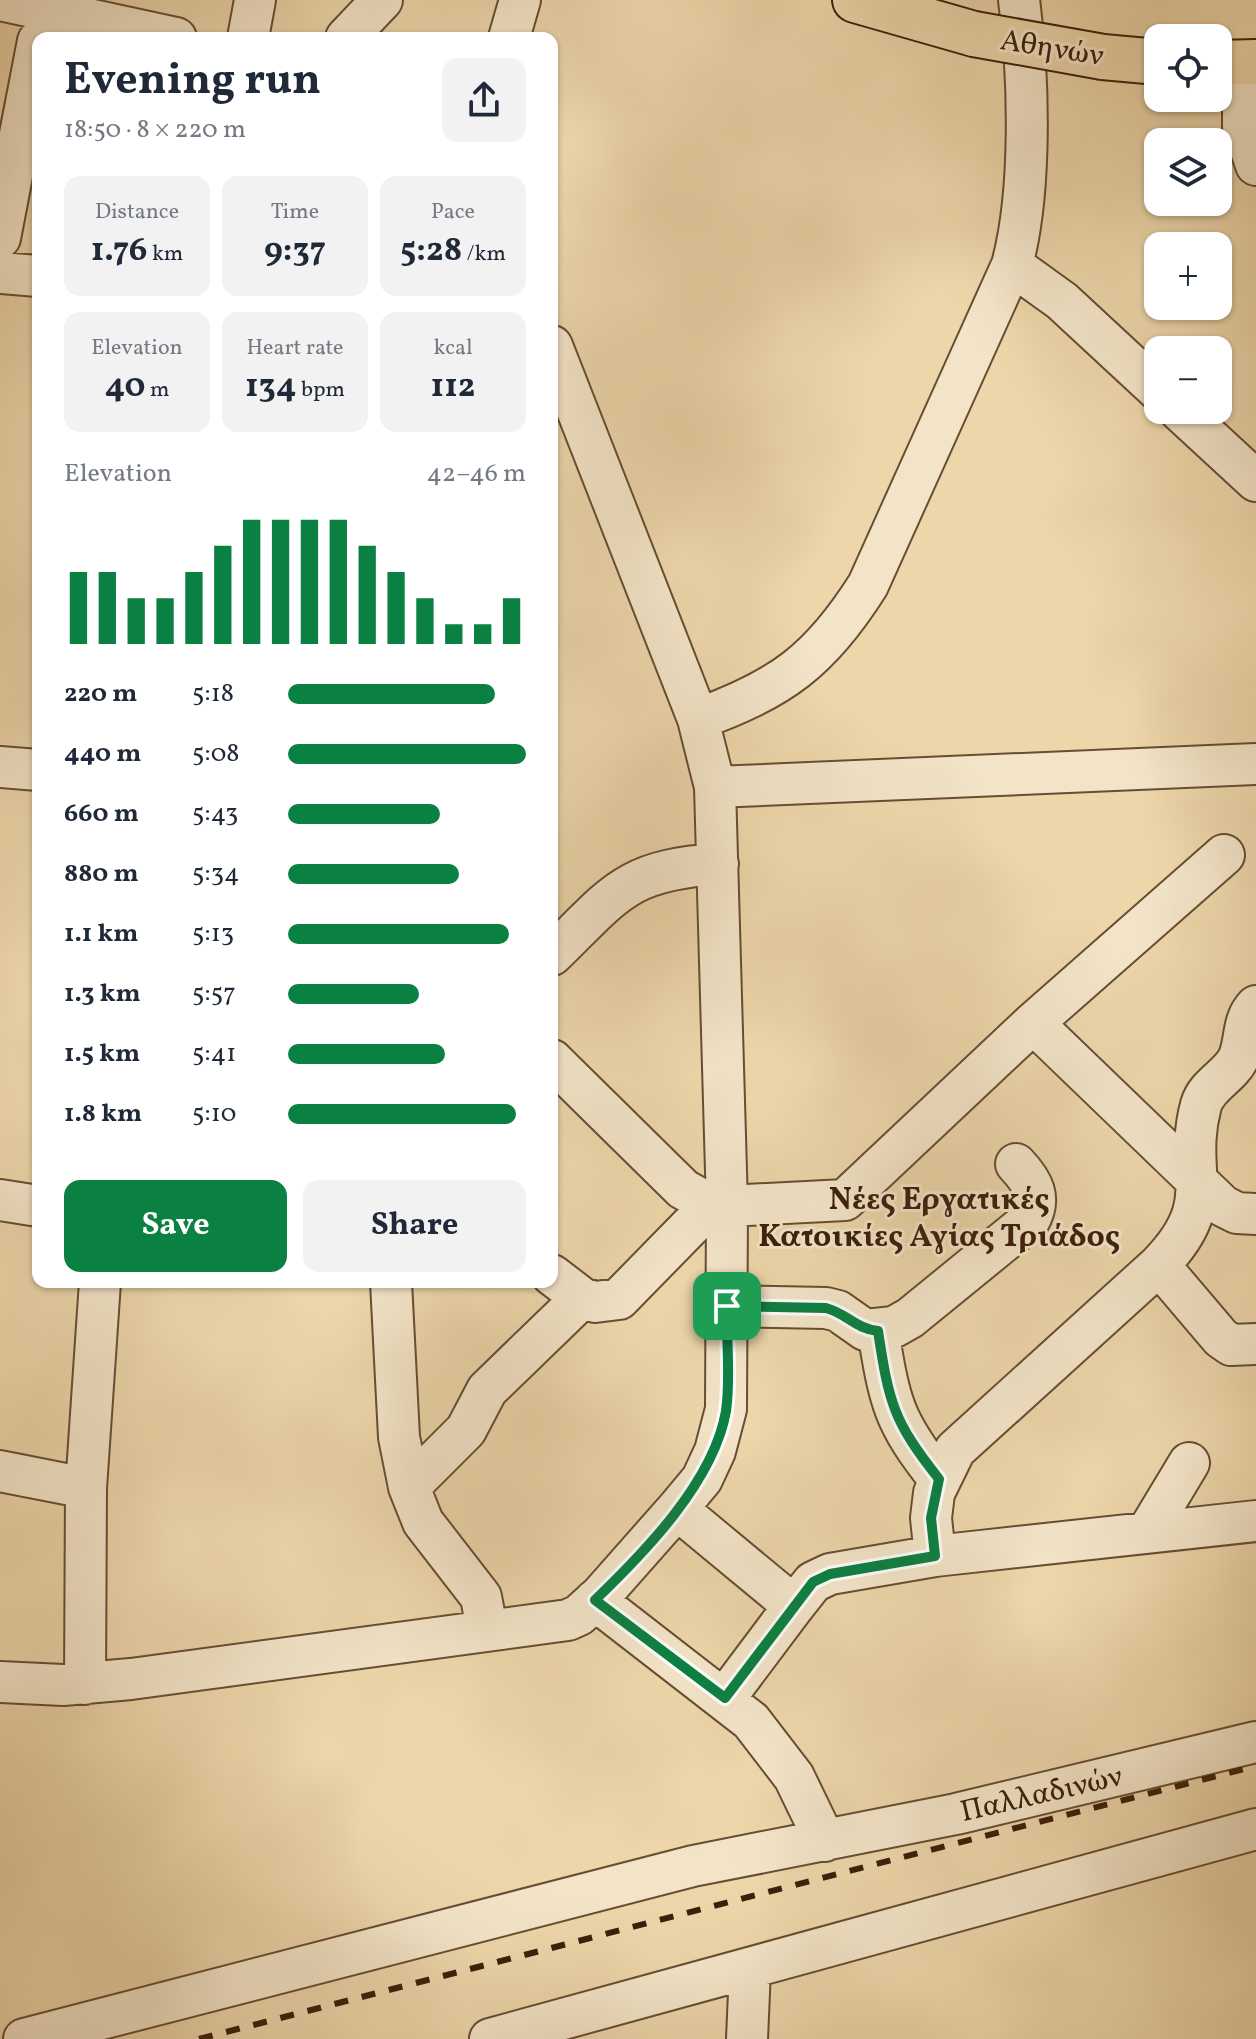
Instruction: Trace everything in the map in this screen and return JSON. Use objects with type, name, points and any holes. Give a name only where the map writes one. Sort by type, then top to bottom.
[{"type":"main road","name":"Αθηνών","points":[[855,0],[974,34],[1103,57],[1144,61]]},
{"type":"street","points":[[0,0],[42,22],[126,32]]},
{"type":"street","points":[[249,32],[255,0]]},
{"type":"street","points":[[352,32],[382,0]]},
{"type":"street","points":[[511,32],[520,0]]},
{"type":"street","points":[[698,719],[750,701],[787,679],[845,622],[868,585],[1012,265],[1021,224],[1024,158],[1024,68],[1019,0]]},
{"type":"street","points":[[1239,62],[1243,127],[1248,151],[1256,165]]},
{"type":"street","points":[[0,238],[32,73]]},
{"type":"street","points":[[1012,265],[1062,301],[1144,377]]},
{"type":"street","points":[[0,273],[32,276]]},
{"type":"street","points":[[0,1682],[85,1684],[568,1620],[595,1600],[677,1509],[702,1479],[715,1451],[726,1409],[727,1306],[719,1205],[715,787],[698,719],[558,361]]},
{"type":"street","points":[[1194,424],[1256,481]]},
{"type":"street","points":[[715,787],[1256,764]]},
{"type":"street","points":[[0,767],[32,770]]},
{"type":"street","points":[[558,1066],[665,1174],[696,1199],[719,1205],[833,1202],[851,1197],[1033,1023],[1224,855]]},
{"type":"street","points":[[558,950],[638,878],[672,867],[718,864]]},
{"type":"street","points":[[935,1556],[931,1518],[939,1479],[955,1450],[1159,1265],[1183,1238],[1191,1223],[1202,1103],[1237,1061],[1246,1022],[1256,1006]]},
{"type":"street","points":[[1033,1023],[1229,1210],[1256,1214]]},
{"type":"street","points":[[727,1306],[826,1308],[838,1311],[865,1330],[878,1331],[910,1318],[1029,1221],[1036,1209],[1036,1195],[1030,1179],[1016,1164]]},
{"type":"street","points":[[0,1200],[32,1205]]},
{"type":"street","points":[[409,1487],[466,1430],[487,1390],[567,1286],[595,1302],[619,1299],[719,1205]]},
{"type":"street","points":[[1159,1265],[1221,1338],[1231,1345],[1256,1344]]},
{"type":"street","points":[[85,1684],[86,1488],[100,1288]]},
{"type":"street","points":[[391,1288],[399,1437],[409,1487],[423,1522],[481,1597],[487,1629]]},
{"type":"street","points":[[878,1331],[895,1415],[906,1437],[939,1479]]},
{"type":"street","points":[[1148,1531],[1189,1463]]},
{"type":"street","points":[[0,1471],[86,1488]]},
{"type":"street","points":[[677,1509],[794,1606]]},
{"type":"street","points":[[725,1698],[813,1582],[823,1576],[935,1556],[1256,1521]]},
{"type":"street","points":[[595,1600],[751,1721],[783,1759],[806,1798],[825,1841]]},
{"type":"street","name":"Παλλαδινών","points":[[24,2039],[677,1870],[825,1841],[1256,1742]]},
{"type":"street","points":[[490,2039],[1256,1829]]},
{"type":"street","points":[[747,2039],[750,1969]]},
{"type":"railway","points":[[199,2039],[1256,1766]]},
{"type":"district","name":"Νέες Εργατικές Κατοικίες Αγίας Τριάδος","points":[[939,1216]]},
{"type":"route","points":[[727,1306],[826,1308],[838,1311],[865,1330],[878,1331],[895,1415],[906,1437],[939,1479],[931,1518],[935,1556],[830,1574],[813,1582],[725,1698],[595,1600],[702,1479],[715,1451],[726,1409],[727,1306]]}]
